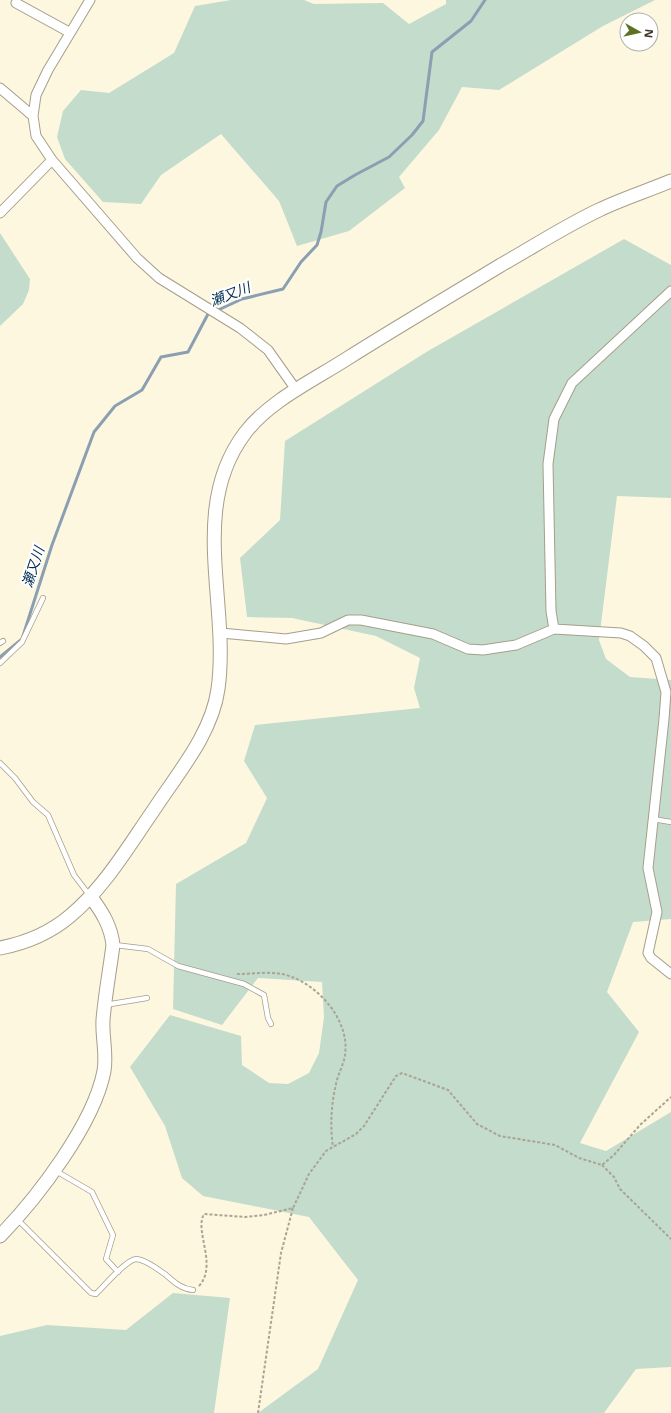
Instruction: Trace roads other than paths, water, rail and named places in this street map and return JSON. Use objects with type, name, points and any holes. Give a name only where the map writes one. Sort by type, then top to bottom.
[{"type":"street","points":[[90,0],[69,32],[36,95],[33,116],[36,136],[52,160],[137,258],[159,278],[240,328],[268,350],[297,391]]},
{"type":"street","points":[[16,3],[69,32]]},
{"type":"street","points":[[0,88],[33,116]]},
{"type":"street","points":[[0,214],[52,160]]},
{"type":"street","points":[[0,948],[26,941],[49,931],[91,898],[160,800],[207,726],[218,692],[221,662],[221,633],[214,548],[214,514],[222,476],[227,462],[245,433],[268,409],[376,341],[554,234],[598,210],[671,181]]},
{"type":"street","points":[[554,629],[551,611],[548,464],[554,419],[572,383],[671,291]]},
{"type":"street","points":[[221,633],[286,639],[321,633],[348,620],[361,620],[433,634],[468,649],[483,650],[516,645],[554,629],[621,633],[630,636],[647,648],[656,658],[664,682],[668,719],[653,819],[648,868],[657,912],[648,953],[651,958],[671,974]]},
{"type":"street","points":[[0,1236],[17,1219],[54,1170],[82,1127],[93,1106],[102,1078],[105,1054],[103,1020],[113,945],[112,936],[106,918],[91,898]]},
{"type":"lane","points":[[0,663],[22,642],[43,598]]},
{"type":"lane","points":[[0,763],[15,778],[33,802],[48,815],[74,875],[91,898]]},
{"type":"lane","points":[[653,819],[671,822]]},
{"type":"lane","points":[[113,945],[148,949],[178,966],[217,975],[253,988],[264,995],[268,1018],[272,1024]]},
{"type":"lane","points":[[105,1005],[147,998]]},
{"type":"lane","points":[[54,1170],[92,1192],[113,1235],[106,1259],[118,1272]]},
{"type":"lane","points":[[17,1219],[91,1293],[96,1294],[132,1260],[140,1260],[161,1271],[185,1289],[193,1290]]},
{"type":"waterway","name":"瀬又川","points":[[216,311],[242,299],[283,289],[301,262],[317,245],[321,232],[326,202],[337,186],[389,157],[412,135],[423,121],[432,52],[471,21],[485,0]]},
{"type":"waterway","name":"瀬又川","points":[[0,657],[22,639],[52,545],[94,432],[115,406],[142,390],[161,357],[188,352],[208,314],[211,313]]}]
